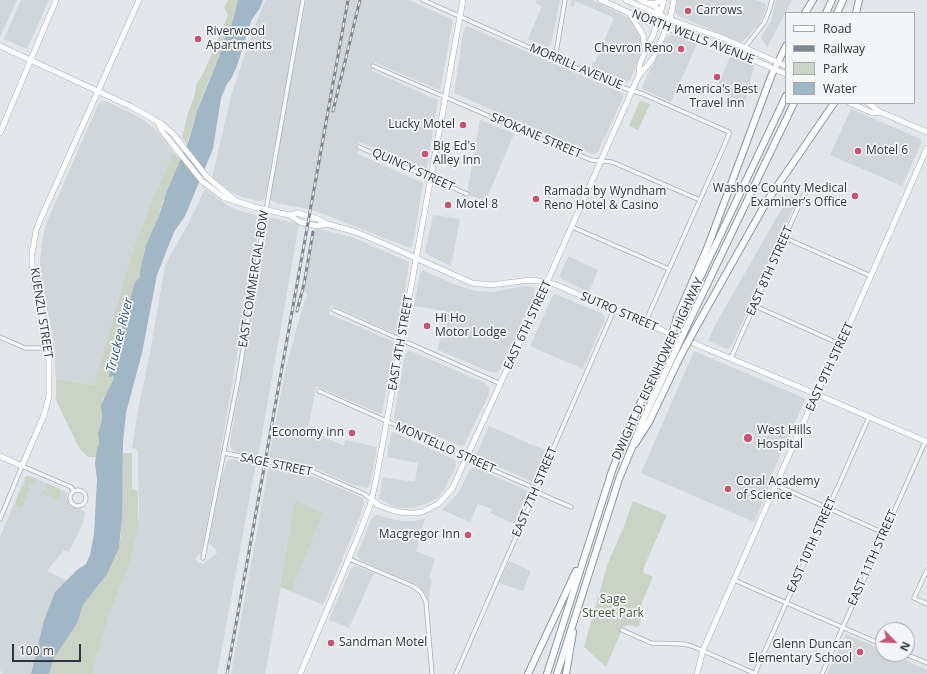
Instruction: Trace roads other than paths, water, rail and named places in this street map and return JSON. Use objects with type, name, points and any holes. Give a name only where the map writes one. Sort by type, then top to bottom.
[{"type":"highway","points":[[806,12],[813,0]]},
{"type":"highway","points":[[826,12],[832,0]]},
{"type":"highway","points":[[837,12],[843,0]]},
{"type":"highway","points":[[856,12],[859,0]]},
{"type":"highway","points":[[679,317],[708,246],[774,69],[785,48]]},
{"type":"highway","name":"DWIGHT D. EISENHOWER HIGHWAY","points":[[547,674],[608,481],[620,449],[671,339],[679,317],[785,98]]},
{"type":"highway","name":"DWIGHT D. EISENHOWER HIGHWAY","points":[[557,674],[611,503],[629,454],[644,418],[677,355],[689,322],[794,104]]},
{"type":"highway","points":[[677,355],[695,329],[767,200],[833,104]]},
{"type":"highway","points":[[528,674],[587,548]]},
{"type":"highway","points":[[566,674],[574,619]]},
{"type":"main road","points":[[0,133],[56,0]]},
{"type":"main road","name":"KUENZLI STREET","points":[[22,466],[44,415],[47,404],[49,378],[47,348],[43,322],[34,282],[32,254],[34,242],[40,220],[139,0]]},
{"type":"main road","name":"EAST 4TH STREET","points":[[300,674],[349,559],[371,499],[381,460],[463,0]]},
{"type":"main road","name":"NORTH WELLS AVENUE","points":[[601,0],[667,29],[724,47],[785,74]]},
{"type":"main road","name":"NORTH WELLS AVENUE","points":[[626,0],[670,19],[745,47],[785,66]]},
{"type":"main road","points":[[640,0],[656,7],[660,15]]},
{"type":"main road","points":[[646,3],[657,3],[660,0]]},
{"type":"main road","name":"EAST 6TH STREET","points":[[639,75],[639,67],[657,25],[664,0]]},
{"type":"main road","name":"EAST 6TH STREET","points":[[371,499],[378,505],[402,513],[416,513],[438,504],[448,494],[501,384],[639,75],[652,60],[667,29],[674,0]]},
{"type":"main road","points":[[630,13],[643,34],[645,45],[644,54]]},
{"type":"main road","name":"SUTRO STREET","points":[[0,46],[141,111],[157,121],[162,131],[202,181],[223,197],[254,207],[289,215],[300,222],[317,226],[327,224],[356,232],[465,280],[479,284],[498,285],[526,280],[547,282],[559,286],[926,442]]},
{"type":"main road","points":[[852,104],[873,113],[880,112]]},
{"type":"main road","points":[[869,104],[880,112],[927,132]]},
{"type":"main road","name":"EAST 9TH STREET","points":[[697,674],[703,650],[927,148]]},
{"type":"main road","points":[[0,456],[22,466]]},
{"type":"street","name":"EAST COMMERCIAL ROW","points":[[203,558],[238,380],[303,0]]},
{"type":"street","name":"MORRILL AVENUE","points":[[423,0],[729,132],[700,200]]},
{"type":"street","points":[[555,58],[565,0]]},
{"type":"street","points":[[745,47],[764,23],[772,0]]},
{"type":"street","name":"SPOKANE STREET","points":[[373,66],[591,160],[612,162],[700,200]]},
{"type":"street","name":"QUINCY STREET","points":[[359,147],[467,194]]},
{"type":"street","name":"EAST 8TH STREET","points":[[731,358],[803,196],[807,191],[813,188]]},
{"type":"street","points":[[645,323],[700,200]]},
{"type":"street","points":[[572,227],[669,269]]},
{"type":"street","points":[[785,238],[871,276]]},
{"type":"street","points":[[755,306],[840,344]]},
{"type":"street","points":[[334,310],[501,384]]},
{"type":"street","name":"EAST 7TH STREET","points":[[456,674],[614,310]]},
{"type":"street","points":[[0,337],[25,348],[47,348]]},
{"type":"street","name":"MONTELLO STREET","points":[[319,391],[530,486],[541,494],[571,507]]},
{"type":"street","name":"EAST 10TH STREET","points":[[756,674],[869,417]]},
{"type":"street","name":"EAST 11TH STREET","points":[[822,674],[926,442]]},
{"type":"street","name":"SAGE STREET","points":[[224,453],[307,469],[364,494],[371,499]]},
{"type":"street","points":[[22,466],[71,487],[74,491]]},
{"type":"street","name":"KUENZLI STREET","points":[[0,519],[22,466]]},
{"type":"street","points":[[776,485],[884,533]]},
{"type":"street","points":[[80,490],[86,495],[86,501],[81,506],[77,506],[71,502],[71,494],[74,491],[80,490]]},
{"type":"street","points":[[349,559],[413,586],[421,592],[426,602],[432,674]]},
{"type":"street","points":[[927,570],[914,598],[927,604]]},
{"type":"street","points":[[734,580],[875,642]]},
{"type":"street","points":[[622,630],[651,643],[683,644],[703,650],[756,674]]},
{"type":"street","points":[[915,658],[927,663]]},
{"type":"water","name":"Truckee River","points":[[238,0],[263,0],[260,8],[251,21],[237,66],[221,98],[213,149],[185,216],[174,232],[157,275],[142,353],[126,413],[123,443],[122,517],[119,548],[107,574],[83,605],[77,623],[54,658],[49,674],[31,674],[44,620],[55,592],[77,570],[86,564],[90,555],[94,534],[97,480],[95,463],[99,443],[98,433],[102,420],[101,405],[114,378],[113,376],[109,377],[112,361],[135,282],[140,277],[146,245],[189,140],[197,111],[217,62],[226,35],[231,27]]},
{"type":"railway","points":[[227,674],[348,0]]},
{"type":"railway","points":[[333,111],[360,0]]},
{"type":"railway","points":[[297,311],[304,284],[313,232]]},
{"type":"place","name":"Carrows","points":[[688,11]]},
{"type":"place","name":"Riverwood Apartments","points":[[198,39]]},
{"type":"place","name":"Chevron Reno","points":[[681,49]]},
{"type":"place","name":"America's Best Travel Inn","points":[[717,77]]},
{"type":"place","name":"Lucky Motel","points":[[463,125]]},
{"type":"place","name":"Motel 6","points":[[858,151]]},
{"type":"place","name":"Big Ed's Alley Inn","points":[[425,154]]},
{"type":"place","name":"Washoe County Medical Examiner’s Office","points":[[855,196]]},
{"type":"place","name":"Ramada by Wyndham Reno Hotel & Casino","points":[[536,199]]},
{"type":"place","name":"Motel 8","points":[[448,205]]},
{"type":"place","name":"Hi Ho Motor Lodge","points":[[427,326]]},
{"type":"place","name":"Economy inn","points":[[352,433]]},
{"type":"place","name":"West Hills Hospital","points":[[748,438]]},
{"type":"place","name":"Coral Academy of Science","points":[[728,489]]},
{"type":"place","name":"Macgregor Inn","points":[[468,535]]},
{"type":"place","name":"Sandman Motel","points":[[331,643]]},
{"type":"place","name":"Glenn Duncan Elementary School","points":[[860,652]]},
{"type":"park label","name":"Sage Street Park","points":[[613,607]]}]
